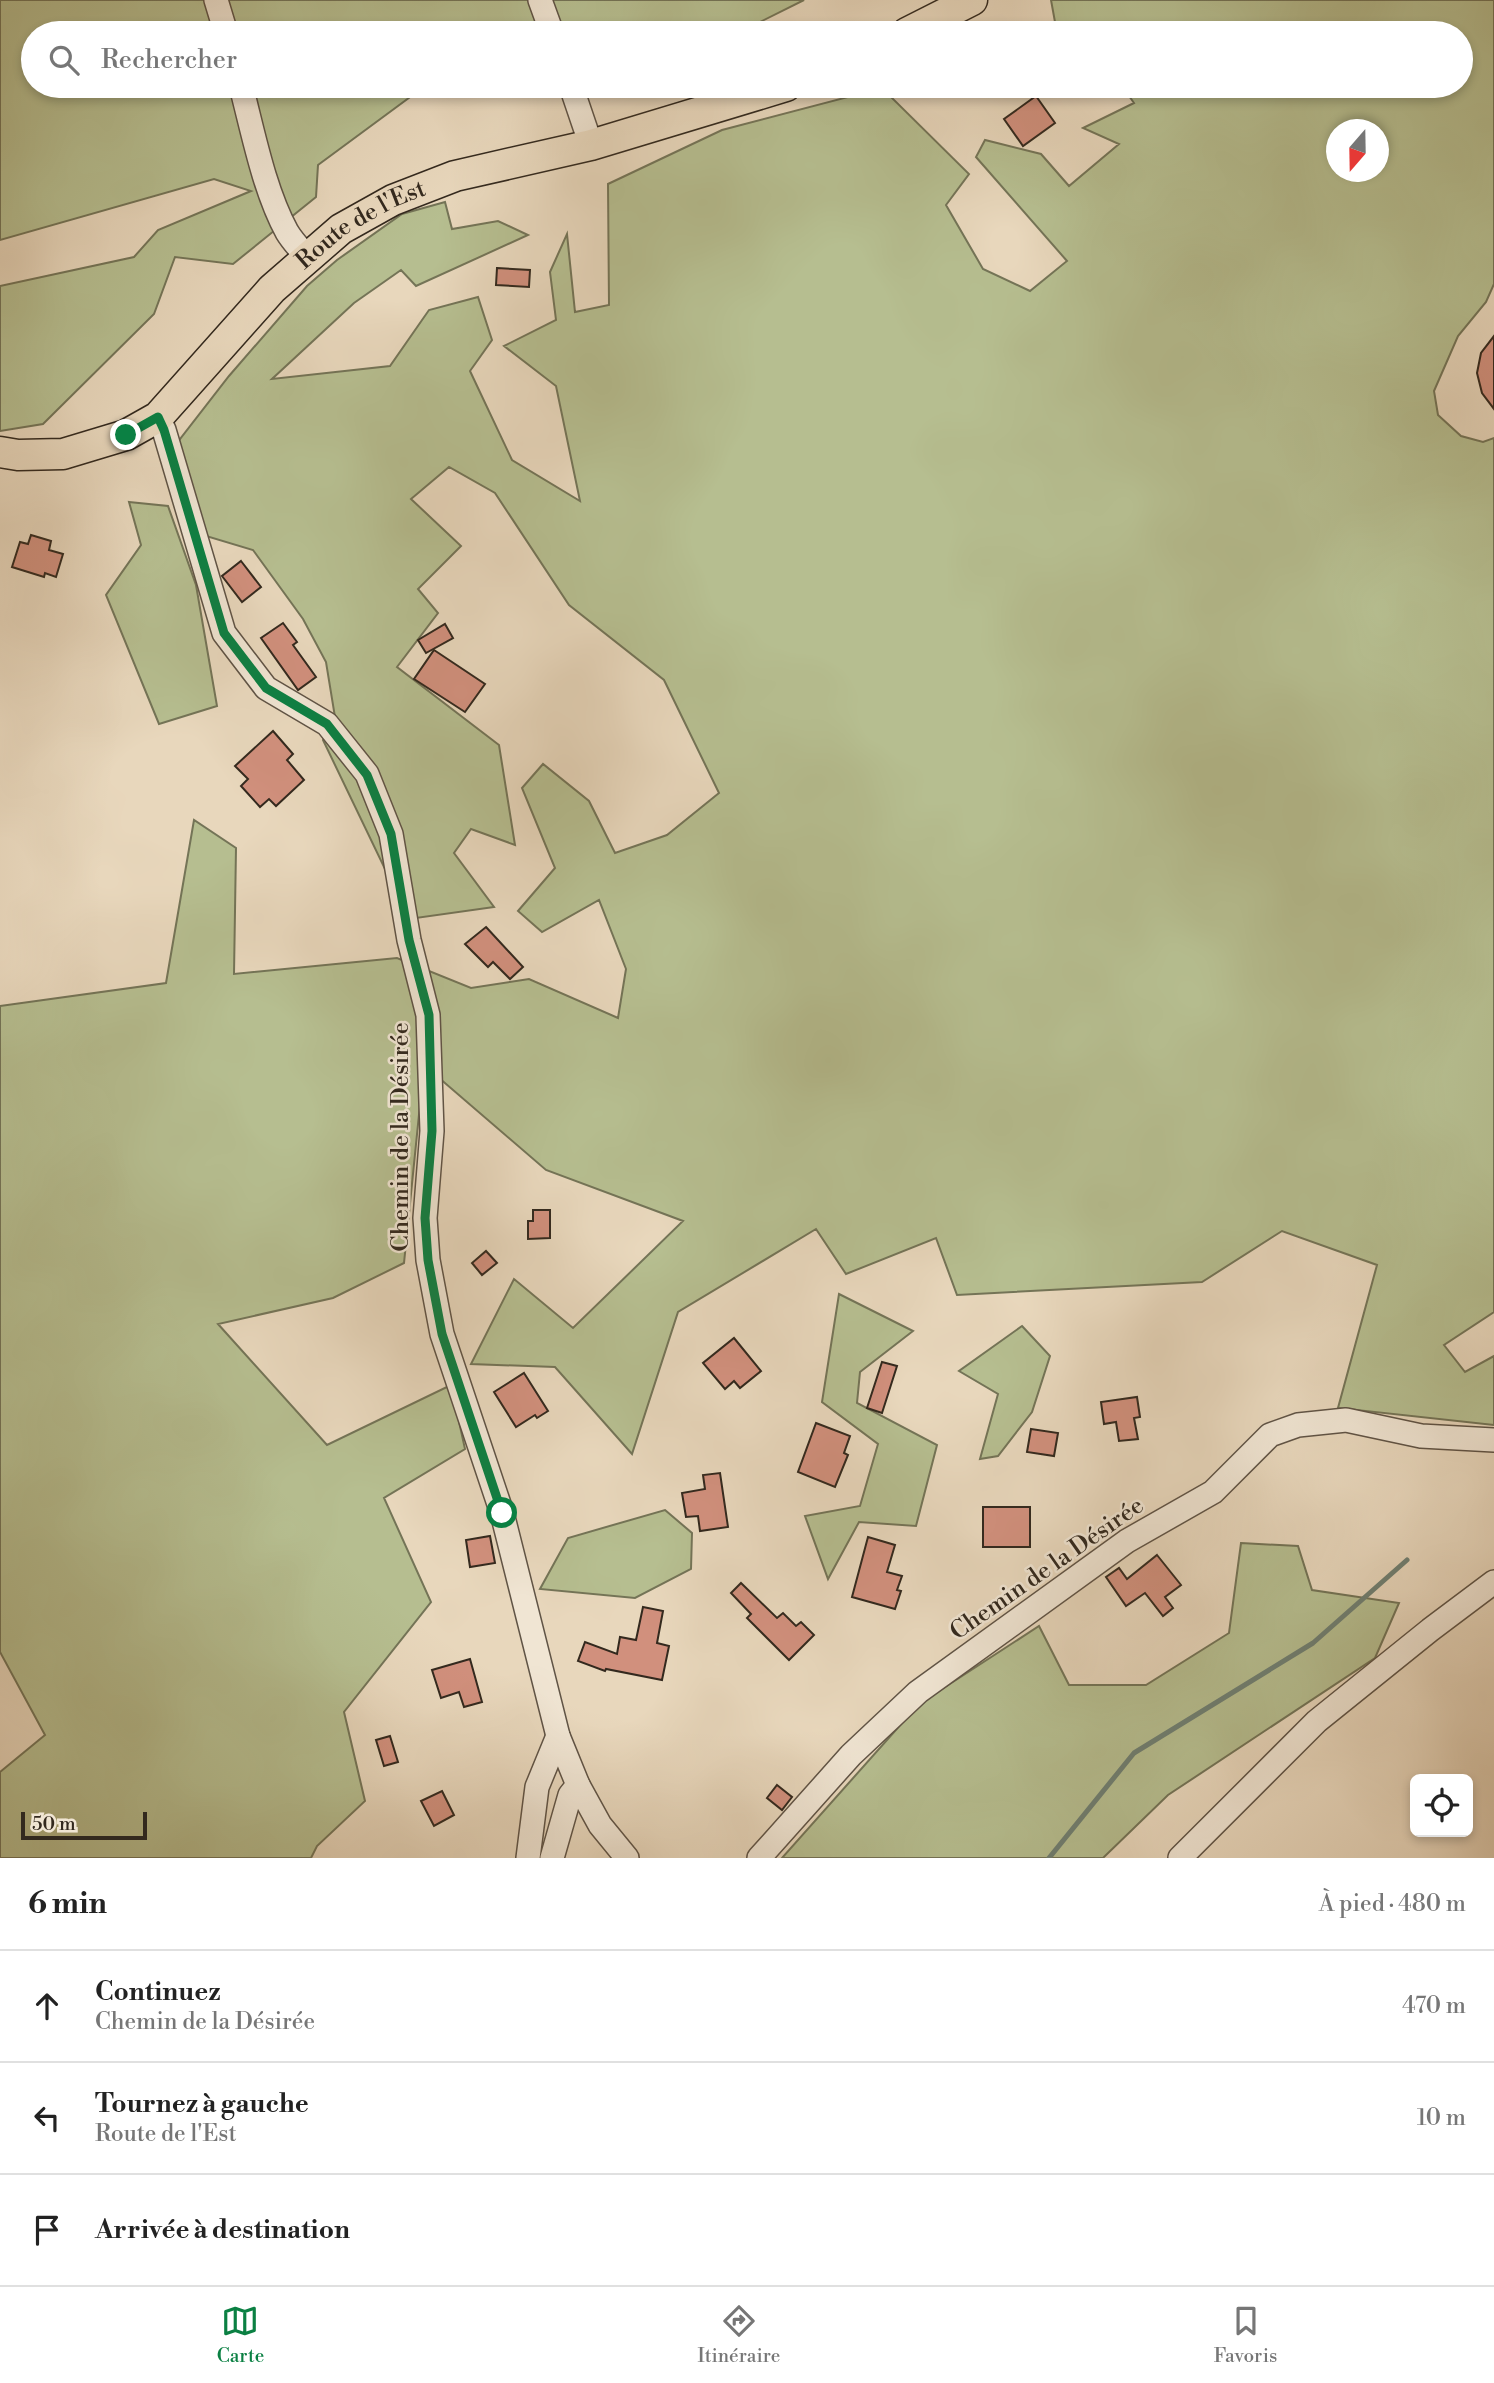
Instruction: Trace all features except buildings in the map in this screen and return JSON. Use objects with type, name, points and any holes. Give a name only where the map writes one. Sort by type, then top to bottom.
[{"type":"main road","points":[[931,21],[972,0]]},
{"type":"main road","name":"Route de l'Est","points":[[0,452],[18,456],[63,454],[126,435],[158,417],[272,289],[341,229],[393,200],[455,176],[591,145],[746,98]]},
{"type":"street","points":[[216,0],[222,21]]},
{"type":"street","points":[[540,0],[548,21]]},
{"type":"street","points":[[244,98],[260,160],[283,222],[289,235],[308,258]]},
{"type":"street","points":[[575,98],[591,145]]},
{"type":"street","name":"Chemin de la Désirée","points":[[158,417],[224,633],[266,688],[327,724],[367,775],[391,834],[409,940],[429,1015],[432,1131],[425,1218],[428,1260],[442,1334],[502,1513],[558,1736],[578,1785],[600,1825],[627,1858]]},
{"type":"street","name":"Chemin de la Désirée","points":[[759,1858],[851,1755],[918,1692],[1127,1541],[1213,1492],[1270,1435],[1298,1425],[1346,1420],[1421,1436],[1494,1440]]},
{"type":"street","points":[[1180,1858],[1317,1721],[1494,1582]]},
{"type":"street","points":[[528,1858],[537,1787],[558,1736]]},
{"type":"street","points":[[552,1858],[570,1795],[578,1785]]},
{"type":"green space","points":[[0,0],[804,0],[762,21],[21,21],[21,98],[409,98],[318,165],[316,197],[233,264],[175,257],[154,314],[43,424],[0,431],[0,286],[134,257],[158,230],[251,191],[214,179],[0,240]]},
{"type":"green space","points":[[1051,0],[1494,0],[1494,284],[1486,302],[1458,336],[1434,391],[1438,415],[1461,436],[1483,442],[1494,438],[1494,1312],[1444,1345],[1465,1372],[1494,1356],[1494,1425],[1338,1408],[1377,1265],[1282,1231],[1202,1282],[957,1295],[936,1238],[846,1274],[816,1229],[678,1312],[632,1454],[555,1367],[471,1364],[514,1279],[573,1328],[683,1221],[546,1170],[424,1065],[404,1263],[333,1298],[218,1324],[327,1445],[451,1385],[465,1449],[384,1498],[431,1602],[344,1712],[365,1801],[317,1846],[311,1858],[0,1858],[0,1772],[45,1735],[0,1652],[0,1006],[166,983],[194,820],[236,848],[234,974],[397,958],[471,988],[529,979],[618,1018],[626,969],[599,900],[542,932],[518,911],[555,868],[522,788],[543,764],[589,801],[615,853],[667,835],[719,793],[664,680],[569,605],[495,493],[449,467],[411,499],[461,546],[418,589],[438,613],[397,667],[499,745],[515,845],[471,829],[454,853],[494,907],[409,919],[323,740],[335,717],[326,662],[303,619],[253,550],[206,536],[177,443],[229,376],[307,286],[337,260],[402,214],[445,202],[452,229],[498,221],[528,235],[416,286],[401,270],[354,303],[272,379],[390,366],[429,310],[478,297],[492,340],[470,371],[512,460],[580,501],[556,386],[504,346],[556,320],[550,272],[567,234],[575,312],[609,305],[608,184],[722,130],[844,98],[892,98],[969,174],[946,205],[983,269],[1030,291],[1067,261],[976,157],[985,140],[1041,154],[1069,186],[1119,144],[1083,128],[1134,103],[1130,98],[1473,98],[1473,21],[1055,21]]},
{"type":"green space","points":[[129,502],[168,506],[196,585],[217,706],[159,724],[106,595],[141,545]]},
{"type":"green space","points":[[839,1294],[913,1331],[860,1372],[857,1403],[937,1445],[916,1526],[859,1522],[828,1579],[805,1516],[860,1506],[878,1444],[822,1402]]},
{"type":"green space","points":[[1022,1326],[1050,1356],[1032,1412],[998,1456],[980,1459],[998,1394],[959,1371]]},
{"type":"green space","points":[[665,1510],[692,1533],[691,1569],[635,1598],[540,1589],[568,1538]]},
{"type":"green space","points":[[1241,1543],[1298,1546],[1312,1590],[1399,1603],[1375,1658],[1168,1795],[1103,1858],[782,1858],[919,1704],[1039,1626],[1069,1685],[1146,1685],[1229,1633]]},
{"type":"waterway","points":[[1049,1858],[1134,1753],[1313,1643],[1407,1560]]},
{"type":"route","points":[[126,435],[158,417],[224,633],[266,688],[327,724],[367,775],[391,834],[409,940],[429,1015],[432,1131],[425,1218],[428,1260],[442,1334],[502,1513]]}]
